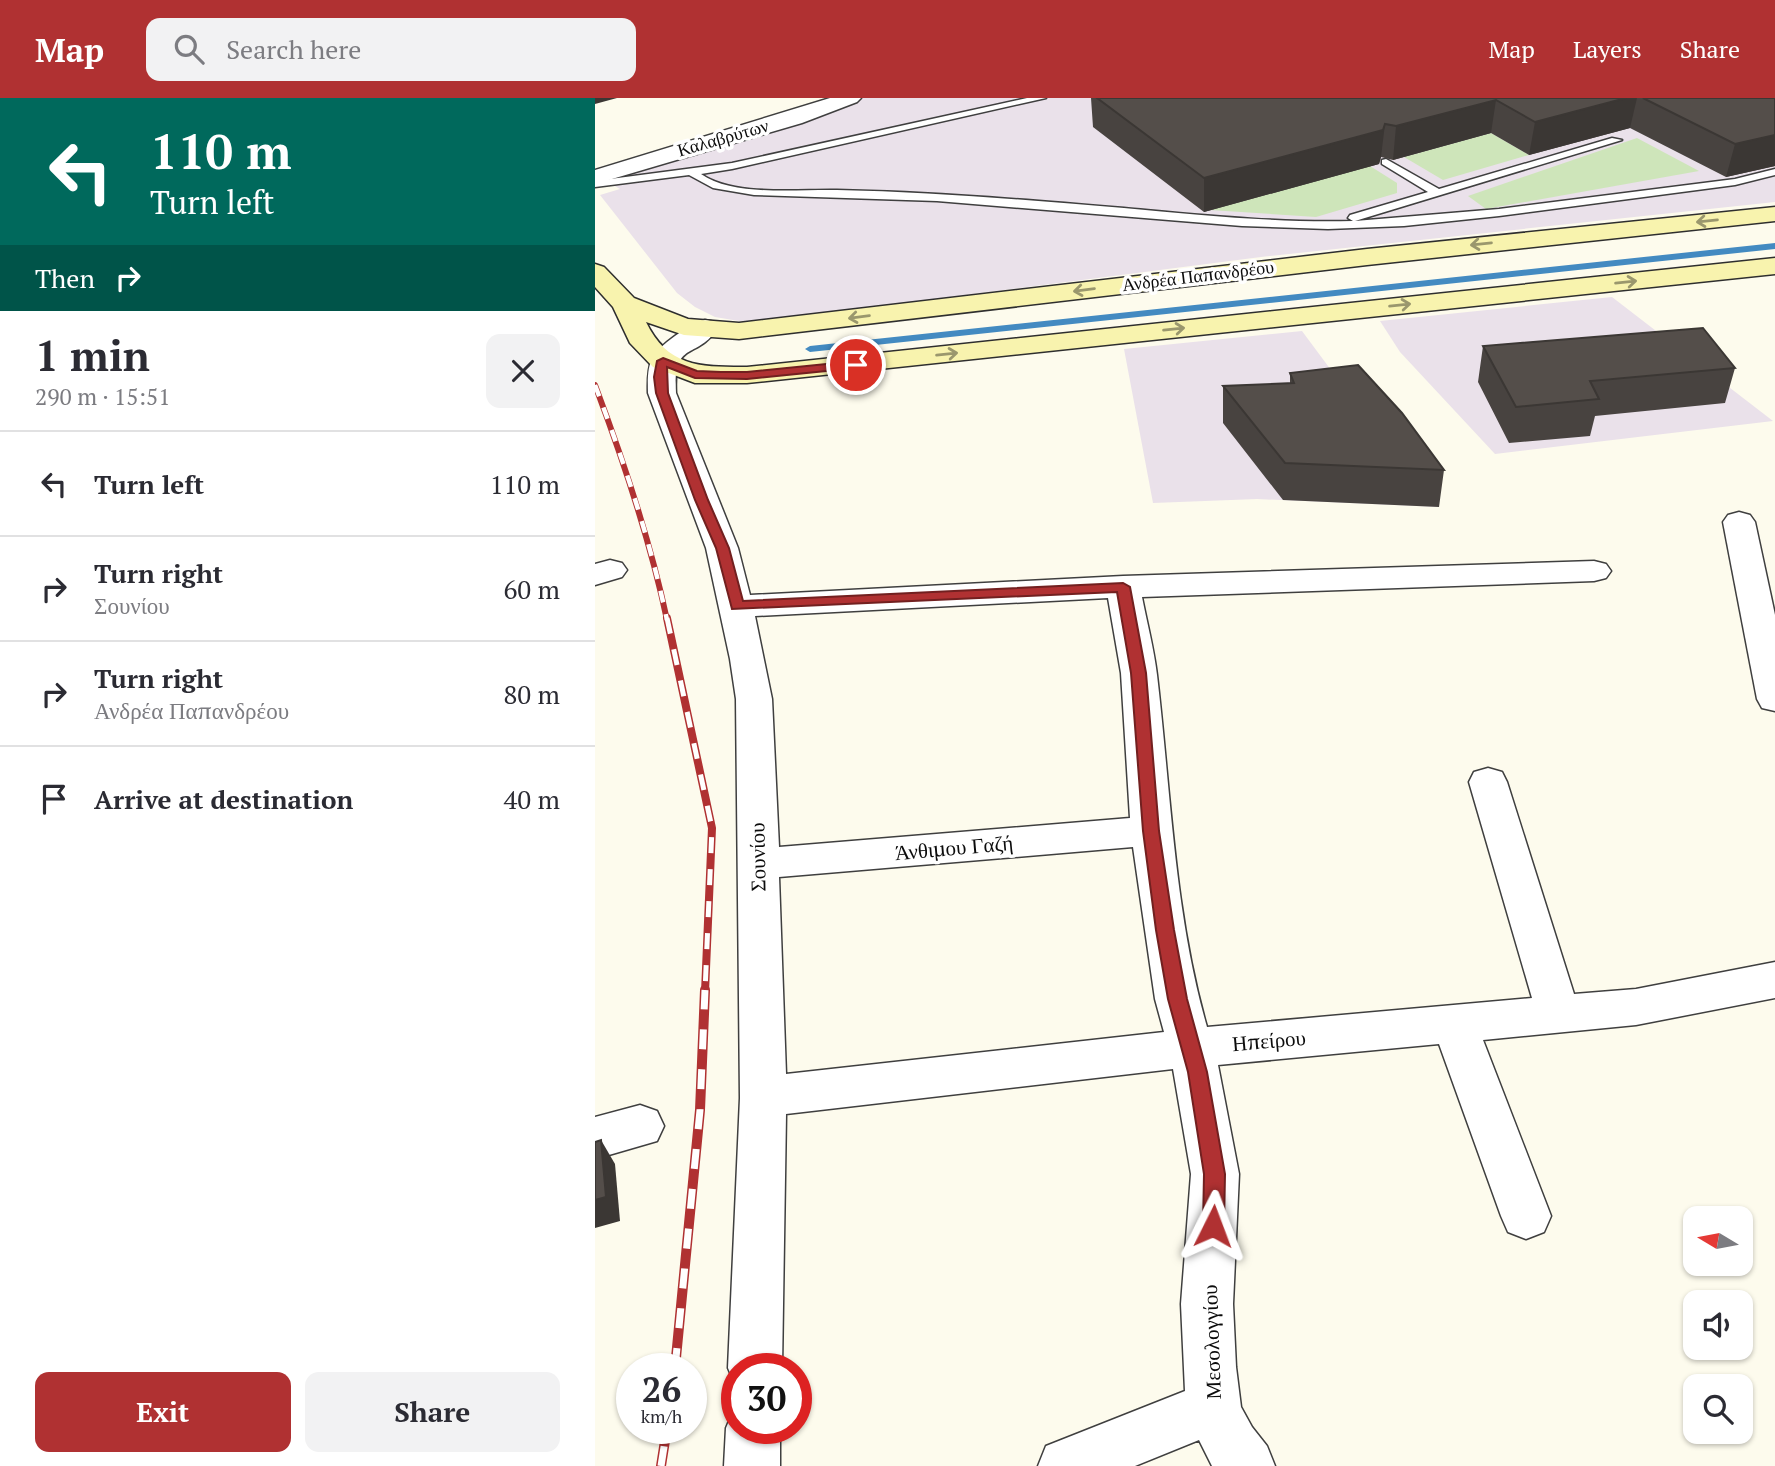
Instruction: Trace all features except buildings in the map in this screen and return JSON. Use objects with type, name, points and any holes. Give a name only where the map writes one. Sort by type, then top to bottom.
[{"type":"main road","name":"Ανδρέα Παπανδρέου","points":[[625,304],[684,327],[739,331],[1367,257],[1775,214]]},
{"type":"main road","points":[[595,272],[625,304],[640,337],[663,361],[695,374],[747,375],[1775,266]]},
{"type":"main road","points":[[805,323],[782,333],[766,345],[763,353],[766,359],[781,368],[805,370]]},
{"type":"street","name":"Καλαβρύτων","points":[[595,177],[834,100]]},
{"type":"street","points":[[663,361],[672,350],[705,328]]},
{"type":"street","name":"Σουνίου","points":[[663,361],[660,377],[662,393],[722,548],[737,606],[754,699],[763,1098],[755,1353]]},
{"type":"street","points":[[1739,522],[1775,699]]},
{"type":"street","points":[[737,606],[1123,587],[1594,571]]},
{"type":"street","name":"Μεσολογγίου","points":[[1123,587],[1139,673],[1151,831],[1169,953],[1197,1072],[1215,1174],[1207,1304],[1209,1367],[1214,1406],[1226,1436],[1247,1466]]},
{"type":"street","points":[[1488,782],[1559,1016]]},
{"type":"street","name":"Άνθιμου Γαζή","points":[[757,864],[1151,831]]},
{"type":"street","name":"Ηπείρου","points":[[763,1098],[815,1089],[1190,1048],[1559,1016],[1636,1007],[1775,980]]},
{"type":"street","points":[[1455,1025],[1526,1216]]},
{"type":"street","points":[[595,1138],[640,1126]]},
{"type":"street","points":[[1066,1466],[1214,1406]]},
{"type":"street","points":[[752,1466],[753,1444]]},
{"type":"lane","points":[[595,184],[694,173],[755,162],[1041,98]]},
{"type":"lane","points":[[1327,226],[1616,140]]},
{"type":"lane","points":[[1386,162],[1438,193]]},
{"type":"lane","points":[[694,173],[702,180],[718,185],[764,191],[944,197],[1327,226],[1479,215],[1735,181],[1775,172]]},
{"type":"shaded area","points":[[860,98],[1775,98],[1775,202],[1261,257],[771,320],[739,321],[715,317],[695,307],[677,293],[600,195],[620,189],[601,178]]},
{"type":"shaded area","points":[[1612,297],[1773,421],[1495,454],[1400,352],[1380,321]]},
{"type":"shaded area","points":[[1302,331],[1354,401],[1398,450],[1439,507],[1257,499],[1153,503],[1124,349]]},
{"type":"green space","points":[[1491,133],[1529,155],[1443,180],[1404,157]]},
{"type":"green space","points":[[1637,138],[1699,171],[1486,209],[1468,196]]},
{"type":"green space","points":[[1370,166],[1397,183],[1397,193],[1316,217],[1210,210]]},
{"type":"waterway","points":[[810,349],[1775,246]]},
{"type":"railway","points":[[595,385],[635,501],[667,620]]},
{"type":"railway","points":[[667,618],[712,828],[705,992]]},
{"type":"railway","points":[[676,1353],[700,1110],[705,990]]},
{"type":"railway","points":[[661,1466],[664,1444]]},
{"type":"route","points":[[856,365],[721,375],[695,374],[663,361],[660,377],[662,393],[722,548],[737,606],[1123,587],[1139,673],[1151,831],[1165,930],[1177,999],[1197,1072],[1215,1174],[1213,1226]]}]
